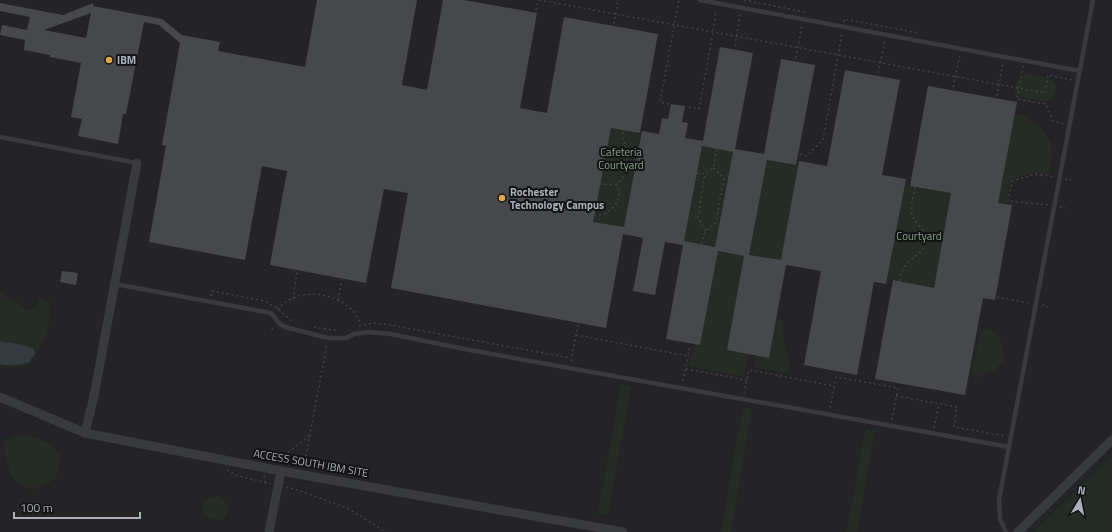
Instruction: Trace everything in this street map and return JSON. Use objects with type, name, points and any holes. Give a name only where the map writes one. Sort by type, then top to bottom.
[{"type":"street","points":[[84,433],[94,396],[137,164]]},
{"type":"street","name":"ACCESS SOUTH IBM SITE","points":[[0,397],[84,433],[281,471],[623,532]]},
{"type":"street","points":[[1018,532],[1112,440]]},
{"type":"street","points":[[269,532],[281,471]]},
{"type":"lane","points":[[700,0],[1080,71]]},
{"type":"lane","points":[[1006,532],[1000,519],[999,509],[1009,447],[1093,0]]},
{"type":"lane","points":[[0,137],[137,164]]},
{"type":"lane","points":[[114,284],[271,313],[280,324],[285,327],[328,338],[346,338],[354,334],[372,332],[391,334],[464,349],[1009,447]]},
{"type":"path","points":[[536,10],[538,0],[1045,93],[1048,75],[1078,81]]},
{"type":"path","points":[[614,24],[618,0]]},
{"type":"path","points":[[669,104],[660,102],[679,0]]},
{"type":"path","points":[[744,0],[805,12],[796,58]]},
{"type":"path","points":[[689,107],[699,109],[713,32],[716,3]]},
{"type":"path","points":[[735,46],[742,8]]},
{"type":"path","points":[[878,73],[886,34]]},
{"type":"path","points":[[953,87],[961,49]]},
{"type":"path","points":[[800,154],[807,156],[823,140],[838,56]]},
{"type":"path","points":[[997,96],[1004,57]]},
{"type":"path","points":[[1024,60],[1017,99],[1046,104],[1053,121],[1069,125]]},
{"type":"path","points":[[600,184],[617,184],[624,176],[626,169],[626,152],[623,130]]},
{"type":"path","points":[[705,231],[698,217],[706,174],[713,168],[717,149]]},
{"type":"path","points":[[702,244],[705,231],[716,222],[724,178],[713,168]]},
{"type":"path","points":[[697,173],[706,174]]},
{"type":"path","points":[[1066,208],[1054,205],[1008,201],[1012,181],[1036,174],[1071,180]]},
{"type":"path","points":[[594,215],[605,214],[613,208],[619,195],[617,184]]},
{"type":"path","points":[[900,281],[906,264],[921,252],[926,241],[924,233],[912,217],[911,212],[915,187]]},
{"type":"path","points":[[297,272],[293,298],[309,294],[326,295],[338,300],[352,309],[362,325],[364,334]]},
{"type":"path","points":[[338,300],[342,279]]},
{"type":"path","points":[[210,302],[212,291],[264,301],[277,308],[294,322]]},
{"type":"path","points":[[997,297],[1048,306]]},
{"type":"path","points":[[356,327],[374,323],[384,324],[572,358]]},
{"type":"path","points":[[570,368],[578,324]]},
{"type":"path","points":[[311,326],[338,331]]},
{"type":"path","points":[[302,474],[330,330]]},
{"type":"path","points":[[576,335],[688,356]]},
{"type":"path","points":[[682,388],[690,345]]},
{"type":"path","points":[[686,369],[747,380],[748,370],[834,386]]},
{"type":"path","points":[[829,414],[836,377],[898,388],[891,426]]},
{"type":"path","points":[[896,396],[957,407],[954,427],[1011,437]]},
{"type":"path","points":[[933,433],[939,404]]},
{"type":"path","points":[[255,448],[259,454],[279,456],[286,454],[309,436]]},
{"type":"path","points":[[226,469],[238,476],[266,484],[278,485],[298,490],[331,501],[349,509],[386,532]]},
{"type":"shaded area","name":"IBM","points":[[0,0],[1112,0],[1112,532],[0,532]]},
{"type":"shaded area","points":[[0,341],[24,345],[34,349],[35,354],[29,362],[16,365],[0,364]]},
{"type":"green space","points":[[1026,74],[1042,76],[1051,80],[1056,85],[1056,89],[1051,98],[1045,102],[1014,95],[1016,82]]},
{"type":"green space","points":[[1015,113],[1024,116],[1042,129],[1051,141],[1052,154],[1049,174],[1034,173],[1011,179],[1006,204],[998,203]]},
{"type":"green space","name":"Cafeteria Courtyard","points":[[611,128],[641,133],[624,227],[593,222]]},
{"type":"green space","points":[[702,146],[733,152],[715,247],[684,241]]},
{"type":"green space","points":[[767,160],[799,166],[781,260],[749,255]]},
{"type":"green space","name":"Courtyard","points":[[905,185],[951,193],[934,288],[887,279]]},
{"type":"green space","points":[[718,251],[744,256],[727,350],[749,354],[744,377],[689,366],[694,344],[700,345]]},
{"type":"green space","points":[[0,292],[15,300],[20,306],[29,311],[36,308],[40,298],[50,303],[50,317],[46,336],[30,361],[22,366],[11,368],[0,366]]},
{"type":"green space","points":[[776,319],[782,320],[782,334],[790,361],[788,373],[754,367],[757,356],[769,358]]},
{"type":"green space","points":[[985,328],[998,336],[1002,344],[1004,360],[995,369],[978,378],[973,372],[974,361],[976,349]]},
{"type":"green space","points":[[621,384],[631,386],[608,515],[598,514]]},
{"type":"green space","points":[[743,407],[752,409],[731,532],[721,532]]},
{"type":"green space","points":[[865,429],[875,431],[857,532],[847,532]]},
{"type":"green space","points":[[22,435],[43,441],[56,450],[60,455],[56,478],[45,485],[33,489],[26,488],[11,477],[5,452],[4,443],[11,437]]},
{"type":"green space","points":[[1112,456],[1112,532],[1036,532],[1036,530]]},
{"type":"green space","points":[[218,496],[225,501],[228,508],[227,515],[222,521],[209,518],[203,513],[203,504],[209,499]]},
{"type":"building","name":"Rochester Technology Campus","points":[[317,0],[417,0],[402,85],[427,90],[443,0],[464,0],[537,13],[520,108],[547,113],[564,17],[658,34],[640,133],[611,128],[593,222],[624,227],[642,131],[659,134],[662,118],[668,119],[671,104],[685,106],[682,122],[688,123],[685,138],[703,141],[720,47],[753,53],[735,149],[764,154],[781,59],[815,65],[796,165],[767,160],[749,255],[781,260],[799,161],[827,166],[845,70],[900,80],[882,175],[906,179],[886,284],[874,282],[857,375],[804,365],[821,271],[786,265],[769,358],[727,350],[744,256],[718,251],[700,345],[666,339],[683,245],[665,242],[655,295],[633,291],[643,238],[623,234],[606,328],[391,288],[408,193],[384,189],[366,283],[270,265],[287,171],[262,166],[245,260],[149,242],[166,146],[162,145],[180,43],[159,25],[144,22],[126,114],[123,114],[118,144],[78,136],[82,119],[71,117],[81,63],[24,50],[25,40],[0,35],[2,25],[27,30],[30,17],[0,11],[0,3],[63,15],[93,3],[93,6],[162,19],[182,35],[220,42],[218,51],[305,67]],"holes":[[[91,13],[86,38],[44,30]],[[702,146],[733,152],[715,247],[684,241]]]},
{"type":"building","points":[[928,86],[1017,102],[998,203],[1012,205],[995,300],[983,298],[965,395],[875,379],[893,280],[934,288],[951,193],[910,186]]},
{"type":"building","points":[[62,271],[78,273],[76,285],[60,282]]},
{"type":"place","name":"IBM","points":[[109,60]]},
{"type":"place","name":"Rochester Technology Campus","points":[[502,198]]}]
